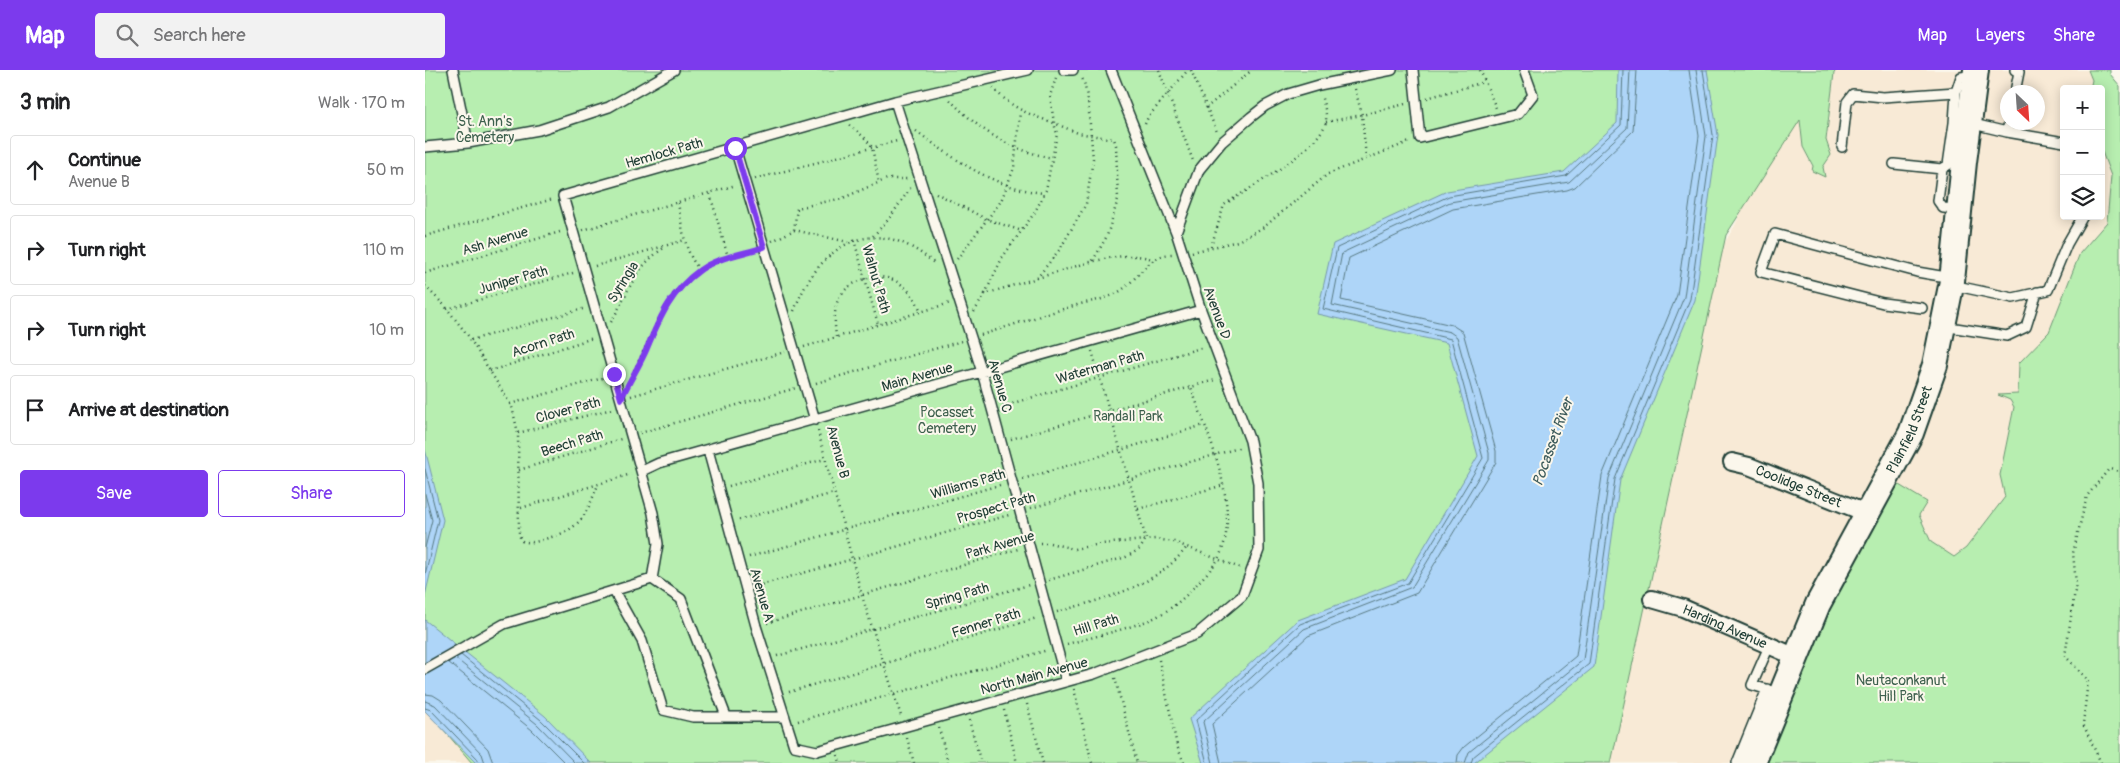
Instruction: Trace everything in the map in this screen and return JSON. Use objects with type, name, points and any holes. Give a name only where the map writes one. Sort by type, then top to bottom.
[{"type":"main road","name":"Plainfield Street","points":[[1752,752],[1770,702],[1796,657],[1828,584],[1911,433],[1935,365],[1951,281],[1959,209],[1961,123],[1976,73]]},
{"type":"street","name":"Coolidge Street","points":[[1732,462],[1749,466],[1866,513]]},
{"type":"street","name":"Harding Avenue","points":[[1651,599],[1683,608],[1770,644],[1796,657]]},
{"type":"lane","points":[[453,70],[468,144]]},
{"type":"lane","points":[[425,147],[468,144],[539,130],[609,107],[674,70]]},
{"type":"lane","name":"Hemlock Path","points":[[563,196],[895,101],[1028,70]]},
{"type":"lane","name":"Avenue D","points":[[1111,70],[1176,232],[1213,344],[1251,444],[1258,483],[1260,516],[1259,550],[1251,573]]},
{"type":"lane","points":[[1176,232],[1198,174],[1222,142],[1265,106],[1288,94],[1319,85],[1392,70]]},
{"type":"lane","points":[[1413,70],[1420,138],[1518,114],[1533,95],[1524,70]]},
{"type":"lane","points":[[2015,70],[2019,72],[2016,85]]},
{"type":"lane","points":[[1895,164],[1942,169],[1948,165],[1961,123],[1956,92],[1961,77],[1976,73]]},
{"type":"lane","points":[[1842,147],[1847,102],[1853,94],[1883,97],[1956,92]]},
{"type":"lane","name":"Avenue C","points":[[895,101],[921,182],[944,270],[971,338],[982,372],[1057,648],[1069,681]]},
{"type":"lane","points":[[1961,123],[2000,126]]},
{"type":"lane","points":[[2019,130],[2060,141]]},
{"type":"lane","name":"Avenue B","points":[[735,148],[815,420]]},
{"type":"lane","points":[[1942,169],[1938,202],[1943,208],[1959,209]]},
{"type":"lane","points":[[563,196],[653,513],[658,544],[652,579]]},
{"type":"lane","points":[[1922,308],[1875,302],[1761,272],[1775,234],[2013,298],[2047,290],[2067,244],[2081,220]]},
{"type":"lane","points":[[1943,326],[2007,336],[2026,327],[2037,292]]},
{"type":"lane","name":"Main Avenue","points":[[642,470],[659,462],[815,420],[1201,310]]},
{"type":"lane","name":"Avenue A","points":[[707,450],[745,589],[794,746]]},
{"type":"lane","name":"North Main Avenue","points":[[794,746],[817,751],[1069,681],[1112,667],[1197,634],[1242,596],[1251,573]]},
{"type":"lane","points":[[425,669],[504,624],[652,579]]},
{"type":"lane","points":[[652,579],[681,599],[726,716]]},
{"type":"lane","points":[[614,591],[642,641],[663,710],[693,717],[726,716],[786,720]]},
{"type":"lane","points":[[1770,644],[1752,685],[1770,702]]},
{"type":"lane","points":[[1737,763],[1752,752]]},
{"type":"path","points":[[967,328],[1002,258],[1022,231],[1044,193],[1057,134],[1051,107],[1052,88],[1054,80],[1069,70],[1079,74],[1085,82],[1093,159],[1085,204],[1060,249],[1037,278]]},
{"type":"path","points":[[1159,70],[1198,174]]},
{"type":"path","points":[[1140,142],[1148,117],[1190,70],[1222,142]]},
{"type":"path","points":[[1206,108],[1252,70]]},
{"type":"path","points":[[1480,70],[1496,107],[1497,119]]},
{"type":"path","points":[[1351,78],[1362,115],[1365,158]]},
{"type":"path","points":[[988,80],[1007,103],[1020,112],[1092,136],[1115,139],[1118,200],[1107,236],[1091,264]]},
{"type":"path","points":[[1211,248],[1224,205],[1263,182],[1297,156],[1321,132],[1326,122],[1319,85]]},
{"type":"path","points":[[945,89],[950,99],[987,133],[1018,148],[1052,158]]},
{"type":"path","points":[[792,316],[809,277],[819,265],[847,242],[872,237],[886,237],[902,244],[944,270],[1001,200],[1014,168],[1018,148],[1020,112]]},
{"type":"path","points":[[847,115],[850,126],[864,136],[872,148],[879,183]]},
{"type":"path","points":[[901,120],[961,164],[1007,185],[1027,191],[1044,193]]},
{"type":"path","points":[[985,294],[1037,278],[1131,255],[1152,259],[1168,254],[1183,254],[1238,241],[1264,227],[1328,174],[1420,138]]},
{"type":"path","points":[[794,230],[797,208],[843,198],[887,179],[905,177],[915,181],[889,219],[872,237]]},
{"type":"path","points":[[921,182],[965,209],[986,219],[1022,231]]},
{"type":"path","points":[[710,193],[728,257]]},
{"type":"path","points":[[425,236],[563,196]]},
{"type":"path","points":[[678,203],[685,240],[694,263],[701,270]]},
{"type":"path","name":"Ash Avenue","points":[[425,273],[571,229]]},
{"type":"path","points":[[622,402],[664,309],[673,296],[701,270],[728,257],[764,247],[794,230],[847,242]]},
{"type":"path","name":"Juniper Path","points":[[447,309],[685,240]]},
{"type":"path","name":"Walnut Path","points":[[854,240],[878,324]]},
{"type":"path","name":"Syringia","points":[[602,335],[636,275],[657,253],[667,246]]},
{"type":"path","name":"Beech Path","points":[[519,470],[971,338],[1079,304],[1106,299],[1119,292],[1137,277],[1152,259]]},
{"type":"path","points":[[836,337],[836,306],[840,297],[850,285],[865,277],[892,278],[904,285],[914,296],[921,312]]},
{"type":"path","points":[[425,286],[447,309],[471,340],[510,404],[518,433],[521,508],[519,535],[522,541],[528,542],[554,537],[575,528],[581,522],[598,485]]},
{"type":"path","points":[[471,340],[594,306]]},
{"type":"path","name":"Acorn Path","points":[[490,371],[602,335]]},
{"type":"path","points":[[1089,342],[1139,509],[1140,521],[1146,539]]},
{"type":"path","name":"Waterman Path","points":[[992,409],[1213,344]]},
{"type":"path","points":[[510,404],[614,374]]},
{"type":"path","points":[[1001,442],[1226,377]]},
{"type":"path","name":"Hill Path","points":[[786,720],[894,695],[1145,622],[1168,610],[1188,594],[1218,560],[1225,539],[1227,514],[1224,485],[1191,387]]},
{"type":"path","name":"Clover Path","points":[[518,433],[622,402]]},
{"type":"path","name":"Avenue B","points":[[815,420],[862,596],[914,763]]},
{"type":"path","name":"Williams Path","points":[[737,560],[845,531],[1204,425]]},
{"type":"path","name":"Prospect Path","points":[[745,589],[1020,512],[1251,444]]},
{"type":"path","points":[[718,489],[825,459]]},
{"type":"path","points":[[2101,763],[2083,724],[2089,680],[2065,656],[2076,584],[2073,553],[2087,496],[2109,469],[2120,471]]},
{"type":"path","points":[[521,508],[642,470]]},
{"type":"path","points":[[1139,509],[1224,485]]},
{"type":"path","points":[[727,523],[835,493]]},
{"type":"path","name":"Park Avenue","points":[[756,626],[1029,545],[1050,543],[1075,548],[1146,539],[1174,542],[1251,573]]},
{"type":"path","name":"Spring Path","points":[[766,659],[1126,557],[1140,549],[1146,539]]},
{"type":"path","name":"Fenner Path","points":[[778,695],[1122,593],[1153,578],[1175,562],[1187,547]]},
{"type":"path","points":[[1157,649],[1175,737],[1184,763]]},
{"type":"path","points":[[1112,667],[1137,763]]},
{"type":"path","points":[[1069,681],[1092,763]]},
{"type":"path","points":[[1024,693],[1043,763]]},
{"type":"path","points":[[1001,699],[1017,763]]},
{"type":"path","points":[[966,709],[981,763]]},
{"type":"path","points":[[936,717],[948,763]]},
{"type":"shaded area","points":[[1837,70],[2088,70],[2092,80],[2091,85],[2060,85],[2060,220],[2105,220],[2105,160],[2111,176],[2107,222],[2080,253],[2049,332],[2019,363],[2018,394],[2000,395],[2010,400],[2014,407],[2000,475],[2005,497],[1966,548],[1954,557],[1931,542],[1919,515],[1753,763],[1488,763],[1698,288],[1735,225],[1761,169],[1799,108],[1803,147],[1813,167],[1824,176],[1823,167],[1831,155],[1826,141],[1834,73]]},
{"type":"shaded area","points":[[425,705],[432,718],[475,763],[425,763]]},
{"type":"green space","name":"Randall Park","points":[[425,70],[1837,70],[1834,73],[1826,140],[1831,155],[1823,167],[1825,177],[1812,171],[1813,166],[1803,147],[1800,120],[1726,235],[1611,763],[472,763],[425,708]]},
{"type":"green space","name":"Neutaconkanut Hill Park","points":[[2088,70],[2110,70],[2110,74],[2120,86],[2120,763],[1753,763],[1889,479],[1927,502],[1919,515],[1931,542],[1954,557],[1966,548],[2005,497],[2000,475],[2014,407],[2010,400],[1998,395],[2018,394],[2019,363],[2049,332],[2080,253],[2107,222],[2111,176],[2105,160],[2105,85],[2091,85],[2092,80]]},
{"type":"water","name":"Pocasset River","points":[[1618,70],[1707,70],[1718,135],[1695,300],[1620,480],[1594,667],[1474,763],[1203,763],[1189,719],[1298,620],[1405,579],[1478,456],[1447,343],[1317,314],[1333,244],[1447,191],[1564,172],[1617,123]]},
{"type":"water","points":[[425,449],[443,520],[425,596]]},
{"type":"water","points":[[425,620],[545,716],[591,763],[476,763],[425,711]]},
{"type":"route","points":[[614,374],[621,399],[664,309],[673,296],[701,270],[728,257],[764,247],[735,148]]},
{"type":"park label","name":"St. Ann's Cemetery","points":[[485,129]]},
{"type":"park label","name":"Pocasset Cemetery","points":[[947,420]]}]
